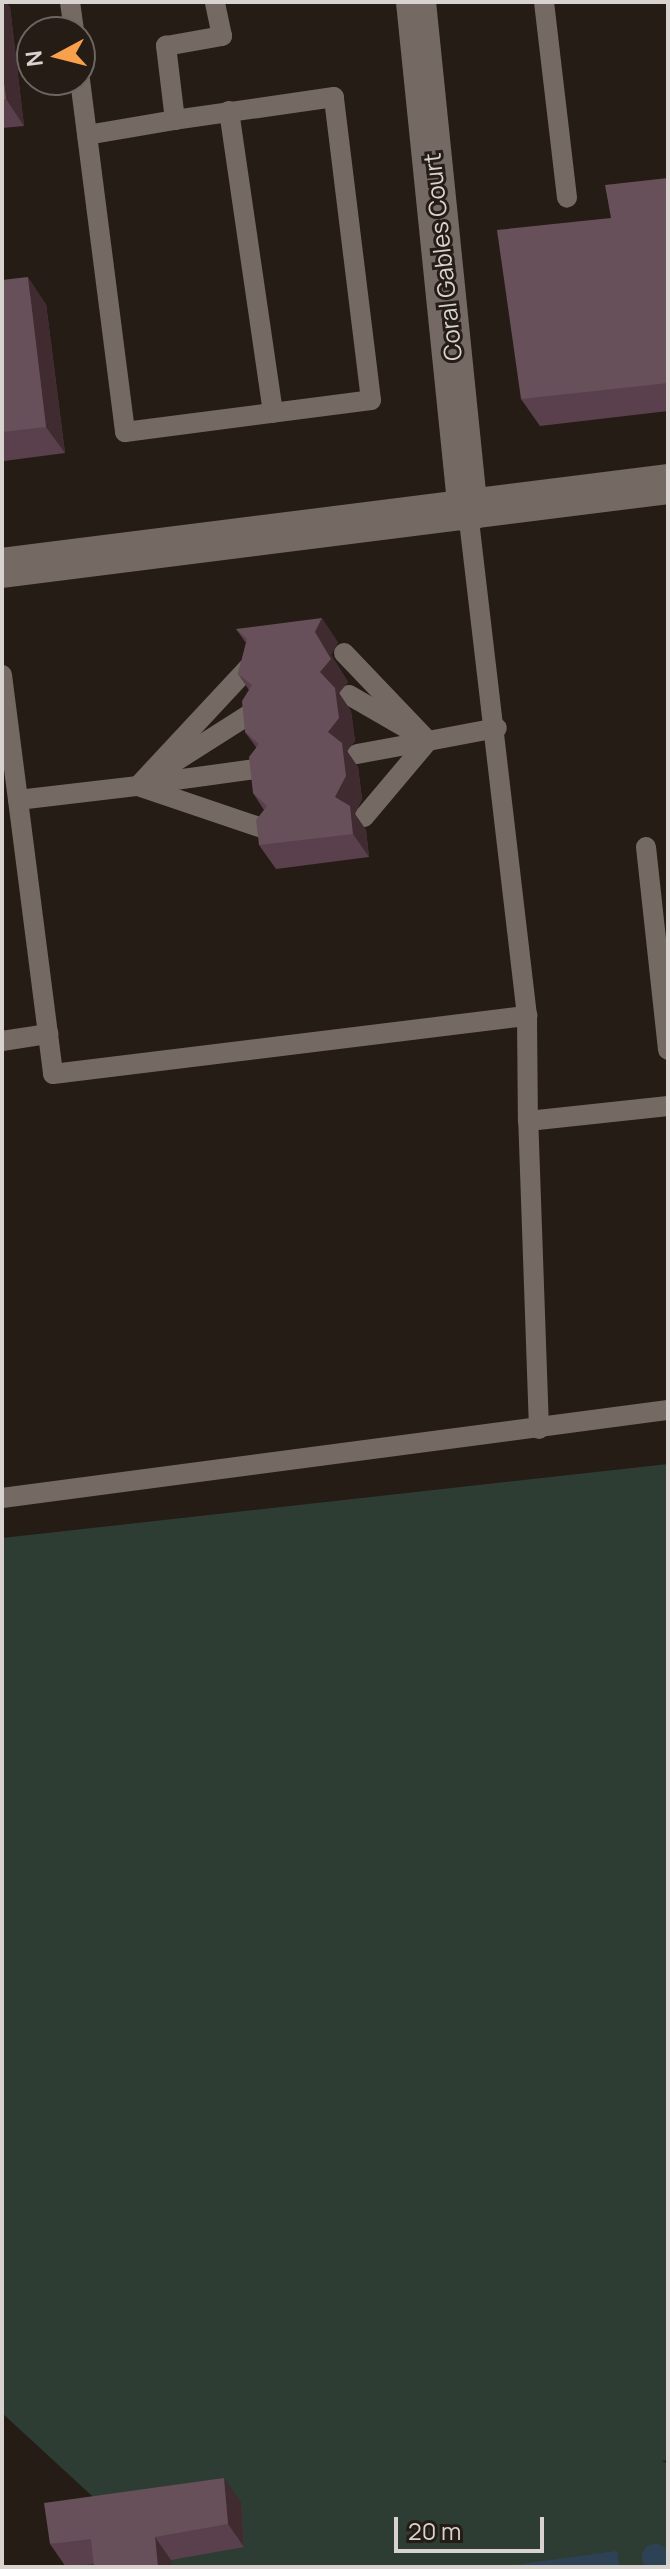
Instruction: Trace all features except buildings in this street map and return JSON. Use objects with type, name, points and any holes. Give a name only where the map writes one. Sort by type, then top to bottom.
[{"type":"street","name":"Coral Gables Court","points":[[416,2],[468,512]]},
{"type":"street","points":[[2,568],[468,512],[668,484]]},
{"type":"lane","points":[[175,120],[166,46],[222,36],[215,2]]},
{"type":"lane","points":[[544,2],[567,198]]},
{"type":"lane","points":[[82,96],[87,135],[125,432],[371,400],[334,97],[87,135]]},
{"type":"lane","points":[[229,111],[273,413]]},
{"type":"lane","points":[[468,512],[497,728],[527,1016],[539,1429]]},
{"type":"lane","points":[[344,653],[428,741]]},
{"type":"lane","points":[[138,786],[251,665]]},
{"type":"lane","points":[[2,675],[53,1074],[527,1016]]},
{"type":"lane","points":[[349,695],[428,741]]},
{"type":"lane","points":[[138,786],[256,710]]},
{"type":"lane","points":[[357,754],[497,728]]},
{"type":"lane","points":[[364,817],[428,741]]},
{"type":"lane","points":[[18,800],[263,768]]},
{"type":"lane","points":[[138,786],[271,831]]},
{"type":"lane","points":[[646,847],[668,1050]]},
{"type":"lane","points":[[2,1041],[48,1034]]},
{"type":"lane","points":[[528,1121],[668,1106]]},
{"type":"lane","points":[[2,1498],[668,1410]]},
{"type":"green space","points":[[668,1464],[668,2460],[662,2461],[668,2464],[668,2567],[66,2567],[116,2518],[2,2413],[2,1538]]},
{"type":"water","points":[[655,2544],[664,2548],[668,2557],[664,2566],[655,2570],[646,2566],[642,2557],[646,2548]]},
{"type":"water","points":[[617,2551],[619,2567],[498,2567]]}]
